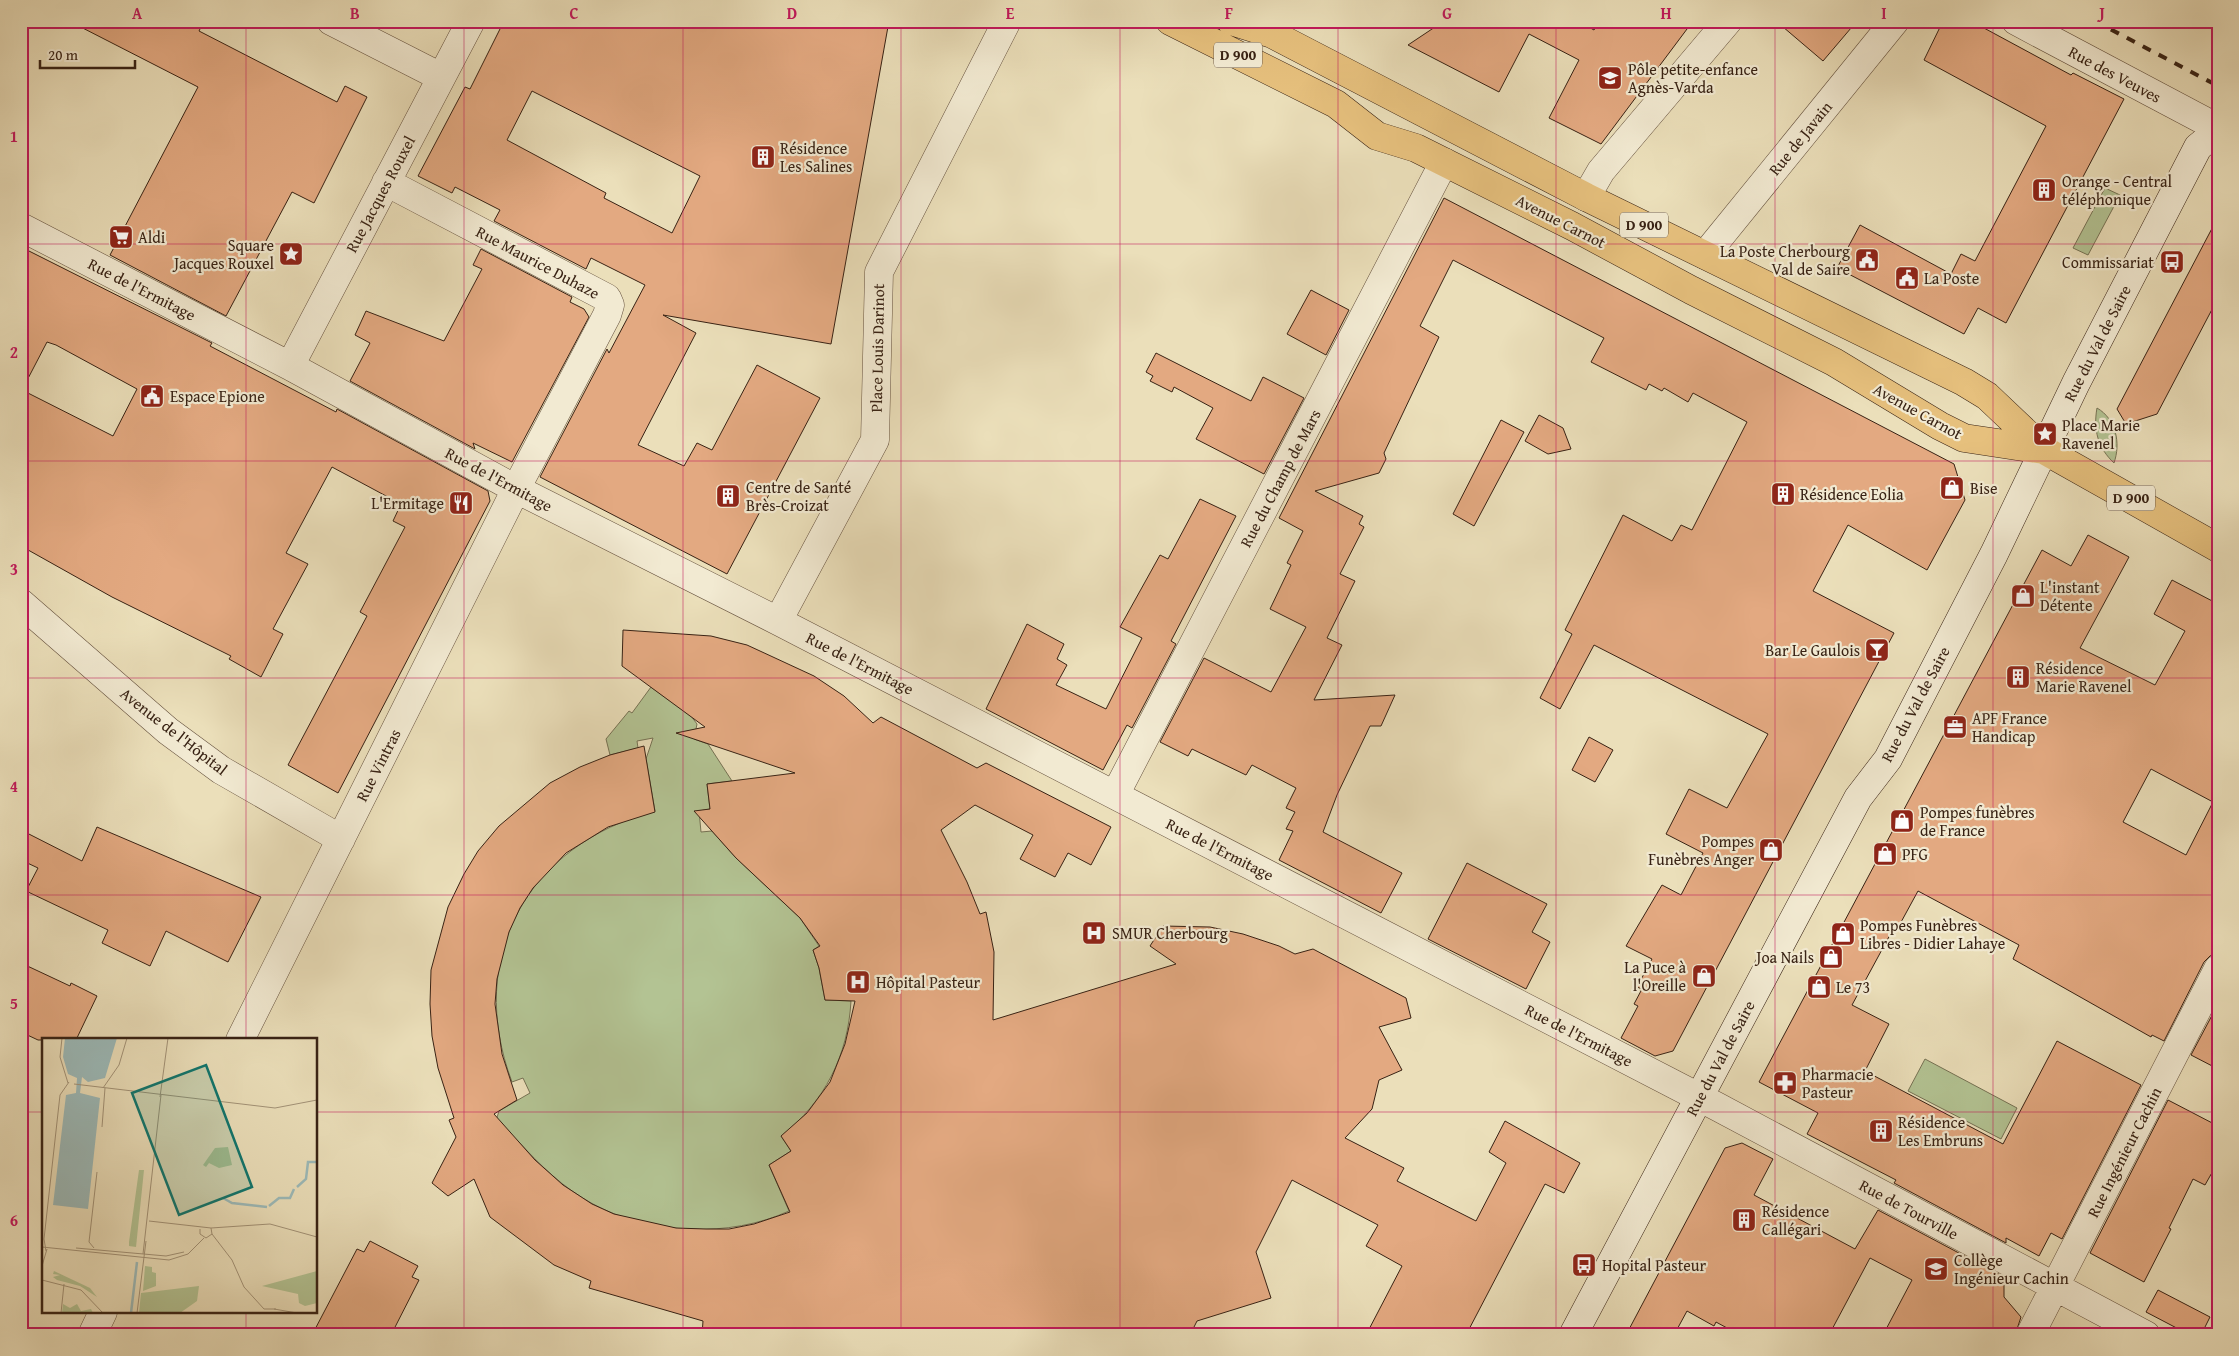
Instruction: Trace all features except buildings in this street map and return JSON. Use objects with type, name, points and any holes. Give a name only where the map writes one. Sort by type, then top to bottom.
[{"type":"main road","name":"Avenue Carnot","points":[[1170,21],[1336,104],[1377,136],[1416,148],[1572,226],[1691,290],[1834,362],[1940,426],[1964,438],[2044,450]]},
{"type":"main road","name":"Avenue Carnot","points":[[1231,21],[1272,34],[1586,197],[1964,382],[1987,396],[2044,450]]},
{"type":"main road","name":"D 900","points":[[2044,450],[2218,548]]},
{"type":"street","points":[[331,21],[441,78]]},
{"type":"street","name":"Rue Jacques Rouxel","points":[[290,366],[471,21]]},
{"type":"street","name":"Place Louis Darinot","points":[[778,621],[875,440],[879,272],[1007,21]]},
{"type":"street","points":[[1586,197],[1601,171],[1728,21]]},
{"type":"street","name":"Rue de Javain","points":[[1705,255],[1895,21]]},
{"type":"street","name":"Rue des Veuves","points":[[2016,21],[2217,125]]},
{"type":"street","name":"Rue du Val de Saire","points":[[1573,1335],[1858,798],[1888,759],[1994,554],[2076,383],[2198,147],[2208,139],[2217,125]]},
{"type":"street","name":"Rue du Champ de Mars","points":[[1115,794],[1444,162]]},
{"type":"street","name":"Rue Maurice Duhaze","points":[[386,182],[606,298],[610,305],[607,315],[516,489]]},
{"type":"street","name":"Rue de l'Ermitage","points":[[21,227],[290,366],[516,489],[1115,794],[1699,1098]]},
{"type":"street","name":"Rue Vintras","points":[[241,1038],[516,489]]},
{"type":"street","name":"Avenue de l'Hôpital","points":[[21,603],[168,731],[221,770],[341,839]]},
{"type":"street","name":"Rue Ingénieur Cachin","points":[[2030,1335],[2218,968]]},
{"type":"street","name":"Rue de Tourville","points":[[1699,1098],[2146,1335]]},
{"type":"street","points":[[92,1335],[102,1314]]},
{"type":"green space","points":[[2105,188],[2120,195],[2088,255],[2073,248]]},
{"type":"green space","points":[[2097,408],[2109,418],[2113,425],[2117,440],[2114,463],[2104,451],[2098,438],[2096,431]]},
{"type":"green space","points":[[651,687],[691,716],[697,724],[694,739],[708,744],[732,781],[707,784],[710,809],[699,811],[701,832],[712,831],[736,858],[800,918],[819,946],[813,950],[819,968],[825,1000],[851,1001],[845,1040],[831,1076],[822,1093],[810,1108],[797,1123],[781,1136],[791,1151],[769,1165],[789,1211],[766,1220],[742,1226],[690,1229],[639,1222],[615,1214],[582,1198],[543,1167],[517,1140],[487,1150],[499,1111],[530,1093],[523,1078],[512,1082],[499,1036],[497,992],[503,950],[518,912],[541,879],[572,850],[610,827],[655,811],[646,759],[653,738],[637,741],[638,748],[610,755],[606,739],[629,711],[632,713]]},
{"type":"green space","points":[[1925,1059],[2017,1108],[2001,1139],[1908,1091]]},
{"type":"railway","points":[[2095,21],[2218,86]]},
{"type":"place","name":"Pôle petite-enfance Agnès-Varda","points":[[1610,78]]},
{"type":"place","name":"Résidence Les Salines","points":[[763,157]]},
{"type":"place","name":"Orange - Central téléphonique","points":[[2044,190]]},
{"type":"place","name":"Aldi","points":[[121,237]]},
{"type":"place","name":"Square Jacques Rouxel","points":[[291,254]]},
{"type":"place","name":"La Poste Cherbourg Val de Saire","points":[[1867,260]]},
{"type":"place","name":"Commissariat","points":[[2172,262]]},
{"type":"place","name":"La Poste","points":[[1907,278]]},
{"type":"place","name":"Espace Epione","points":[[152,396]]},
{"type":"place","name":"Place Marie Ravenel","points":[[2045,434]]},
{"type":"place","name":"Bise","points":[[1952,488]]},
{"type":"place","name":"Résidence Eolia","points":[[1783,494]]},
{"type":"place","name":"Centre de Santé Brès-Croizat","points":[[728,496]]},
{"type":"place","name":"L'Ermitage","points":[[461,503]]},
{"type":"place","name":"L'instant Détente","points":[[2023,596]]},
{"type":"place","name":"Bar Le Gaulois","points":[[1877,650]]},
{"type":"place","name":"Résidence Marie Ravenel","points":[[2018,677]]},
{"type":"place","name":"APF France Handicap","points":[[1955,727]]},
{"type":"place","name":"Pompes funèbres de France","points":[[1902,821]]},
{"type":"place","name":"Pompes Funèbres Anger","points":[[1771,850]]},
{"type":"place","name":"PFG","points":[[1885,854]]},
{"type":"place","name":"SMUR Cherbourg","points":[[1094,933]]},
{"type":"place","name":"Pompes Funèbres Libres - Didier Lahaye","points":[[1843,934]]},
{"type":"place","name":"Joa Nails","points":[[1831,957]]},
{"type":"place","name":"La Puce à l'Oreille","points":[[1704,976]]},
{"type":"place","name":"Hôpital Pasteur","points":[[858,982]]},
{"type":"place","name":"Le 73","points":[[1819,987]]},
{"type":"place","name":"Pharmacie Pasteur","points":[[1785,1083]]},
{"type":"place","name":"Résidence Les Embruns","points":[[1881,1131]]},
{"type":"place","name":"Résidence Callégari","points":[[1744,1220]]},
{"type":"place","name":"Hopital Pasteur","points":[[1584,1265]]},
{"type":"place","name":"Collège Ingénieur Cachin","points":[[1936,1269]]}]
